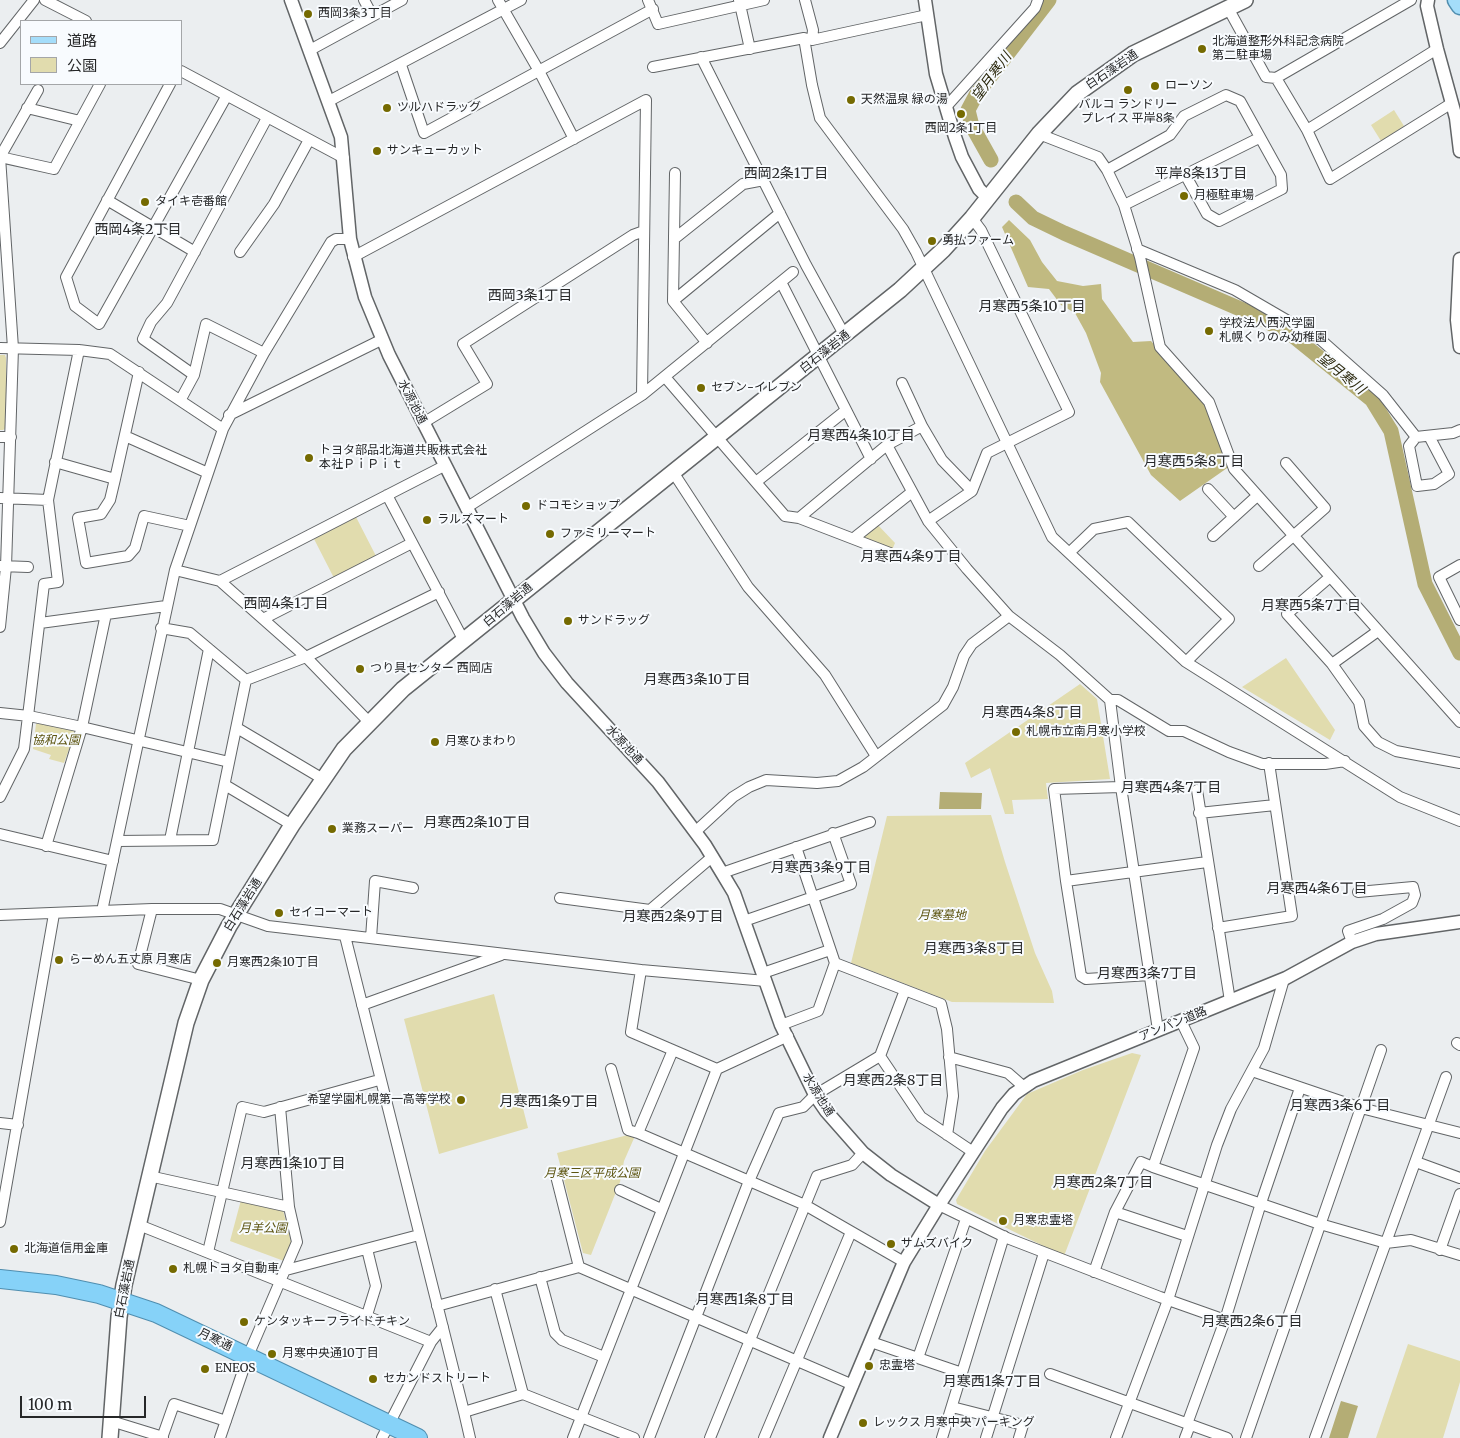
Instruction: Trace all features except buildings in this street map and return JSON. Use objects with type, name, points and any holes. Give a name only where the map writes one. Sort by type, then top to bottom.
[{"type":"highway","name":"月寒通","points":[[0,1279],[56,1285],[99,1294],[176,1321],[248,1356],[385,1431],[418,1438]]},
{"type":"main road","name":"白石藻岩通","points":[[110,1438],[121,1301],[186,1023],[201,980],[216,948],[292,825],[344,749],[368,722],[403,689],[845,336],[922,269],[972,218],[1039,134],[1078,93],[1105,72],[1133,54],[1244,0]]},
{"type":"main road","points":[[1456,0],[1460,6]]},
{"type":"street","points":[[1,40],[34,0]]},
{"type":"street","points":[[46,0],[84,20]]},
{"type":"street","name":"水源池通","points":[[291,0],[341,137],[350,239],[364,297],[381,340],[514,601],[550,660],[658,782],[722,872],[734,893],[784,1030],[815,1095],[826,1111],[863,1153],[891,1175],[939,1205]]},
{"type":"street","points":[[364,0],[372,15]]},
{"type":"street","points":[[310,50],[402,0]]},
{"type":"street","points":[[498,0],[539,71],[574,139]]},
{"type":"street","points":[[329,101],[401,65],[521,0]]},
{"type":"street","points":[[401,65],[424,133],[539,71],[650,4],[658,24],[740,2],[764,0]]},
{"type":"street","points":[[805,0],[813,30],[808,39],[812,85],[820,118],[903,229],[1052,537],[1186,662],[1400,797],[1460,821]]},
{"type":"street","points":[[925,0],[936,74],[946,107],[962,157],[979,189],[988,198]]},
{"type":"street","points":[[946,107],[1035,8],[1038,0]]},
{"type":"street","points":[[1228,8],[1266,77],[1276,78],[1411,0]]},
{"type":"street","points":[[1428,0],[1427,6],[1452,103],[1460,151]]},
{"type":"street","points":[[740,2],[750,49]]},
{"type":"street","points":[[653,67],[927,15]]},
{"type":"street","points":[[1307,130],[1437,49]]},
{"type":"street","points":[[702,57],[780,213],[845,336]]},
{"type":"street","points":[[182,73],[344,158]]},
{"type":"street","points":[[1276,78],[1307,130],[1330,179],[1452,103]]},
{"type":"street","points":[[0,157],[54,169],[99,85]]},
{"type":"street","points":[[169,85],[66,277],[75,306],[99,324],[226,97]]},
{"type":"street","points":[[0,622],[4,498],[11,437],[13,348],[0,157],[38,90]]},
{"type":"street","points":[[1107,170],[1170,136],[1184,116],[1226,95],[1240,101],[1281,175],[1282,189],[1219,221],[1208,214],[1186,176]]},
{"type":"street","points":[[353,257],[646,100],[642,395]]},
{"type":"street","points":[[27,108],[80,121]]},
{"type":"street","points":[[194,375],[143,338],[151,322],[167,303],[267,118]]},
{"type":"street","points":[[1039,134],[1098,157],[1107,170],[1124,204],[1139,253],[1160,347],[1209,402],[1234,469],[1460,722]]},
{"type":"street","points":[[1124,204],[1186,176],[1259,138]]},
{"type":"street","points":[[240,252],[274,204],[309,140]]},
{"type":"street","points":[[675,173],[673,302],[707,342]]},
{"type":"street","points":[[674,239],[743,184],[764,180]]},
{"type":"street","points":[[107,200],[195,252]]},
{"type":"street","points":[[673,302],[780,213]]},
{"type":"street","points":[[928,521],[972,491],[987,453],[1069,412],[981,230],[972,218]]},
{"type":"street","points":[[423,423],[487,384],[463,344],[633,235],[644,231]]},
{"type":"street","points":[[102,911],[161,628],[175,570],[223,428],[264,353],[331,242],[336,239],[350,239]]},
{"type":"street","points":[[1139,253],[1235,290],[1320,340],[1383,395],[1416,437]]},
{"type":"street","points":[[1460,259],[1457,320],[1460,347]]},
{"type":"street","points":[[466,508],[642,395],[793,272]]},
{"type":"street","points":[[781,282],[871,459]]},
{"type":"street","points":[[180,399],[194,375],[206,324],[264,353]]},
{"type":"street","points":[[229,415],[381,340]]},
{"type":"street","points":[[0,348],[79,350],[110,354],[223,428]]},
{"type":"street","points":[[0,797],[24,749],[44,584],[58,582],[48,500],[54,462],[79,350]]},
{"type":"street","points":[[139,372],[110,500],[101,514],[78,518],[86,563],[128,556],[136,548],[144,516],[190,526]]},
{"type":"street","points":[[665,377],[785,516],[799,518],[890,553]]},
{"type":"street","points":[[902,383],[922,426],[942,460],[972,491]]},
{"type":"street","points":[[756,482],[845,411]]},
{"type":"street","points":[[799,518],[887,445],[922,426]]},
{"type":"street","points":[[1429,436],[1449,474],[1434,484],[1418,486],[1409,446],[1416,437],[1453,433],[1460,430]]},
{"type":"street","points":[[126,436],[208,473]]},
{"type":"street","points":[[0,437],[11,437]]},
{"type":"street","points":[[887,445],[928,521],[967,569],[1009,616],[1060,655],[1110,700],[1120,787],[1158,1030]]},
{"type":"street","points":[[54,462],[115,479]]},
{"type":"street","points":[[1259,566],[1325,508],[1286,464]]},
{"type":"street","points":[[220,581],[444,466]]},
{"type":"street","points":[[674,472],[748,587],[825,675],[876,756]]},
{"type":"street","points":[[1208,489],[1234,517]]},
{"type":"street","points":[[854,538],[912,492]]},
{"type":"street","points":[[387,495],[464,641]]},
{"type":"street","points":[[1213,536],[1257,496]]},
{"type":"street","points":[[4,498],[48,500]]},
{"type":"street","points":[[1070,552],[1094,529],[1128,522],[1229,620],[1186,662]]},
{"type":"street","points":[[263,619],[412,543]]},
{"type":"street","points":[[1460,565],[1439,578],[1460,620]]},
{"type":"street","points":[[3,566],[28,567]]},
{"type":"street","points":[[175,570],[220,581],[306,657],[368,722]]},
{"type":"street","points":[[1330,578],[1287,614],[1332,664],[1359,702],[1364,726],[1378,742],[1396,751],[1460,763]]},
{"type":"street","points":[[246,680],[306,657],[439,592]]},
{"type":"street","points":[[40,623],[166,606]]},
{"type":"street","points":[[46,846],[82,727],[106,614]]},
{"type":"street","points":[[695,832],[733,797],[748,787],[766,780],[817,783],[838,781],[876,756],[943,705],[953,687],[964,656],[972,644],[1009,616]]},
{"type":"street","points":[[161,628],[190,633],[246,680]]},
{"type":"street","points":[[1332,664],[1378,630]]},
{"type":"street","points":[[170,840],[210,649]]},
{"type":"street","points":[[117,841],[213,840],[246,680]]},
{"type":"street","points":[[1110,700],[1118,700],[1168,731],[1184,731],[1229,752],[1262,764],[1325,764],[1345,761]]},
{"type":"street","points":[[0,713],[29,716],[82,727],[188,750],[229,762]]},
{"type":"street","points":[[237,728],[323,778]]},
{"type":"street","points":[[1218,928],[1292,916],[1269,763]]},
{"type":"street","points":[[225,785],[292,825]]},
{"type":"street","points":[[1120,787],[1054,789],[1081,976],[1086,979],[1150,975]]},
{"type":"street","points":[[1197,790],[1199,813],[1230,1000]]},
{"type":"street","points":[[1199,813],[1276,805]]},
{"type":"street","points":[[722,872],[870,822]]},
{"type":"street","points":[[744,921],[811,896],[851,884],[833,833]]},
{"type":"street","points":[[0,834],[112,861]]},
{"type":"street","points":[[573,1438],[717,1069],[818,1011],[835,963],[796,847]]},
{"type":"street","points":[[560,898],[650,910],[712,857]]},
{"type":"street","points":[[1066,881],[1207,862]]},
{"type":"street","points":[[371,938],[375,882],[413,888]]},
{"type":"street","points":[[1352,942],[1348,931],[1390,915],[1412,903],[1415,895],[1413,887],[1358,892]]},
{"type":"street","points":[[152,909],[138,964],[201,980]]},
{"type":"street","points":[[0,915],[152,909],[220,910],[268,926],[345,936],[641,970],[764,977],[830,950]]},
{"type":"street","points":[[0,1222],[54,914]]},
{"type":"street","name":"アンパン道路","points":[[939,1205],[1002,1108],[1033,1081],[1284,979],[1352,942],[1376,934],[1460,922]]},
{"type":"street","points":[[345,936],[379,1080],[470,1438]]},
{"type":"street","points":[[362,1005],[504,954]]},
{"type":"street","points":[[835,963],[941,1004],[953,1096],[947,1135]]},
{"type":"street","points":[[641,970],[631,1032],[717,1069]]},
{"type":"street","points":[[1116,1438],[1168,1300],[1204,1183],[1231,1109],[1264,1048],[1284,979]]},
{"type":"street","points":[[649,1438],[749,1181],[779,1113],[803,1107],[815,1095],[880,1056],[905,990]]},
{"type":"street","points":[[1153,1167],[1194,1048],[1181,1021]]},
{"type":"street","points":[[638,1133],[673,1050]]},
{"type":"street","points":[[1246,1438],[1292,1299],[1381,1050]]},
{"type":"street","points":[[880,1056],[921,1117],[973,1152]]},
{"type":"street","points":[[949,1058],[1008,1072],[1024,1087]]},
{"type":"street","points":[[611,1069],[628,1130],[805,1205],[904,1262]]},
{"type":"street","points":[[1252,1071],[1361,1108],[1460,1133]]},
{"type":"street","points":[[1315,1438],[1446,1077]]},
{"type":"street","points":[[208,1252],[242,1107],[264,1112],[379,1080]]},
{"type":"street","points":[[1185,1438],[1188,1424],[1225,1320],[1261,1203],[1300,1088]]},
{"type":"street","points":[[220,1438],[248,1356],[297,1242],[289,1207],[280,1107]]},
{"type":"street","points":[[0,1123],[18,1125]]},
{"type":"street","points":[[710,1438],[817,1176],[852,1166],[863,1153]]},
{"type":"street","points":[[1094,1272],[1115,1212],[1141,1162],[1320,1224],[1386,1243],[1411,1240],[1460,1255]]},
{"type":"street","points":[[1416,1162],[1460,1178]]},
{"type":"street","points":[[555,1172],[579,1267]]},
{"type":"street","points":[[149,1176],[289,1207]]},
{"type":"street","points":[[620,1190],[662,1209]]},
{"type":"street","points":[[1440,1250],[1460,1194]]},
{"type":"street","points":[[830,1438],[904,1262],[939,1205],[966,1220],[1004,1236],[1094,1272],[1225,1320]]},
{"type":"street","points":[[1115,1212],[1187,1236]]},
{"type":"street","points":[[918,1358],[966,1220]]},
{"type":"street","points":[[140,1225],[431,1342]]},
{"type":"street","points":[[764,1438],[851,1232]]},
{"type":"street","points":[[286,1270],[419,1235]]},
{"type":"street","points":[[942,1438],[1004,1236]]},
{"type":"street","points":[[367,1249],[376,1286],[367,1315]]},
{"type":"street","points":[[986,1438],[1044,1252]]},
{"type":"street","points":[[437,1306],[579,1267],[853,1385]]},
{"type":"street","points":[[540,1277],[556,1333],[562,1340],[604,1357]]},
{"type":"street","points":[[495,1290],[523,1394]]},
{"type":"street","points":[[385,1431],[431,1342],[443,1327]]},
{"type":"street","points":[[871,1342],[962,1373]]},
{"type":"street","points":[[1050,1374],[1227,1438]]},
{"type":"street","points":[[464,1412],[523,1394],[634,1438]]},
{"type":"street","points":[[112,1421],[162,1437],[174,1404],[226,1421]]},
{"type":"street","points":[[952,1407],[994,1416],[1023,1425],[1019,1438]]},
{"type":"green space","points":[[1394,110],[1404,126],[1381,141],[1371,125]]},
{"type":"green space","points":[[0,355],[5,355],[6,358],[6,428],[3,430],[0,430]]},
{"type":"green space","points":[[356,517],[376,556],[334,578],[314,539]]},
{"type":"green space","points":[[877,524],[895,543],[892,550],[863,538]]},
{"type":"green space","points":[[1286,658],[1335,730],[1330,740],[1242,687]]},
{"type":"green space","points":[[1080,684],[1097,699],[1110,779],[1046,783],[1048,799],[1012,800],[1014,814],[1005,814],[990,768],[971,778],[965,763]]},
{"type":"green space","name":"協和公園","points":[[40,723],[73,730],[75,733],[64,763],[49,759],[51,755],[33,749],[36,724]]},
{"type":"green space","name":"月寒墓地","points":[[991,815],[1035,953],[1052,991],[1054,1003],[952,1002],[851,963],[887,816]]},
{"type":"green space","points":[[494,994],[528,1128],[439,1154],[404,1019]]},
{"type":"green space","points":[[1132,1053],[1141,1055],[1064,1256],[957,1204],[956,1200],[985,1151],[1027,1094],[1083,1070]]},
{"type":"green space","name":"月寒三区平成公園","points":[[628,1135],[635,1136],[624,1161],[620,1182],[591,1255],[583,1253],[557,1153]]},
{"type":"green space","name":"月羊公園","points":[[241,1200],[283,1210],[291,1242],[284,1261],[230,1241]]},
{"type":"green space","points":[[1408,1344],[1460,1361],[1460,1382],[1443,1438],[1376,1438]]},
{"type":"shaded area","points":[[1009,220],[1030,240],[1042,262],[1057,281],[1083,286],[1101,284],[1102,299],[1133,342],[1151,341],[1205,404],[1230,466],[1180,501],[1151,475],[1100,382],[1101,373],[1086,333],[1075,313],[1061,305],[1049,289],[1028,287],[1002,227]]},
{"type":"shaded area","points":[[940,792],[982,793],[981,809],[939,809]]},
{"type":"shaded area","points":[[1341,1401],[1358,1406],[1348,1438],[1329,1438]]},
{"type":"waterway","name":"望月寒川","points":[[991,160],[972,126],[968,110],[976,95],[1049,0]]},
{"type":"waterway","name":"望月寒川","points":[[1016,202],[1033,218],[1064,233],[1259,317],[1293,336],[1372,400],[1391,431],[1425,584],[1460,653]]},
{"type":"place","name":"西岡3条3丁目","points":[[308,14]]},
{"type":"place","name":"北海道整形外科記念病院 第二駐車場","points":[[1202,49]]},
{"type":"place","name":"ローソン","points":[[1155,86]]},
{"type":"place","name":"バルコ ランドリー プレイス 平岸8条","points":[[1128,90]]},
{"type":"place","name":"天然温泉 緑の湯","points":[[851,100]]},
{"type":"place","name":"ツルハドラッグ","points":[[387,108]]},
{"type":"place","name":"西岡2条1丁目","points":[[961,114]]},
{"type":"place","name":"サンキューカット","points":[[377,151]]},
{"type":"place","name":"月極駐車場","points":[[1184,196]]},
{"type":"place","name":"タイキ壱番館","points":[[145,202]]},
{"type":"place","name":"勇払ファーム","points":[[932,241]]},
{"type":"place","name":"学校法人西沢学園 札幌くりのみ幼稚園","points":[[1209,331]]},
{"type":"place","name":"セブン-イレブン","points":[[701,388]]},
{"type":"place","name":"トヨタ部品北海道共販株式会社 本社ＰｉＰｉｔ","points":[[309,458]]},
{"type":"place","name":"ドコモショップ","points":[[526,506]]},
{"type":"place","name":"ラルズマート","points":[[427,520]]},
{"type":"place","name":"ファミリーマート","points":[[550,534]]},
{"type":"place","name":"サンドラッグ","points":[[568,621]]},
{"type":"place","name":"つり具センター 西岡店","points":[[360,669]]},
{"type":"place","name":"札幌市立南月寒小学校","points":[[1016,732]]},
{"type":"place","name":"月寒ひまわり","points":[[435,742]]},
{"type":"place","name":"業務スーパー","points":[[332,829]]},
{"type":"place","name":"セイコーマート","points":[[279,913]]},
{"type":"place","name":"らーめん五丈原 月寒店","points":[[59,960]]},
{"type":"place","name":"月寒西2条10丁目","points":[[217,963]]},
{"type":"place","name":"希望学園札幌第一高等学校","points":[[461,1100]]},
{"type":"place","name":"月寒忠霊塔","points":[[1003,1221]]},
{"type":"place","name":"サムズバイク","points":[[891,1244]]},
{"type":"place","name":"北海道信用金庫","points":[[14,1249]]},
{"type":"place","name":"札幌トヨタ自動車","points":[[173,1269]]},
{"type":"place","name":"ケンタッキーフライドチキン","points":[[244,1322]]},
{"type":"place","name":"月寒中央通10丁目","points":[[272,1354]]},
{"type":"place","name":"忠霊塔","points":[[869,1366]]},
{"type":"place","name":"ENEOS","points":[[205,1369]]},
{"type":"place","name":"セカンドストリート","points":[[373,1379]]},
{"type":"place","name":"レックス 月寒中央 パーキング","points":[[863,1423]]},
{"type":"district","name":"西岡2条1丁目","points":[[786,174]]},
{"type":"district","name":"平岸8条13丁目","points":[[1201,174]]},
{"type":"district","name":"西岡4条2丁目","points":[[138,230]]},
{"type":"district","name":"西岡3条1丁目","points":[[530,296]]},
{"type":"district","name":"月寒西5条10丁目","points":[[1032,307]]},
{"type":"district","name":"月寒西4条10丁目","points":[[861,436]]},
{"type":"district","name":"月寒西5条8丁目","points":[[1194,462]]},
{"type":"district","name":"月寒西4条9丁目","points":[[911,557]]},
{"type":"district","name":"西岡4条1丁目","points":[[286,604]]},
{"type":"district","name":"月寒西5条7丁目","points":[[1311,606]]},
{"type":"district","name":"月寒西3条10丁目","points":[[697,680]]},
{"type":"district","name":"月寒西4条8丁目","points":[[1032,713]]},
{"type":"district","name":"月寒西4条7丁目","points":[[1171,788]]},
{"type":"district","name":"月寒西2条10丁目","points":[[477,823]]},
{"type":"district","name":"月寒西3条9丁目","points":[[821,868]]},
{"type":"district","name":"月寒西4条6丁目","points":[[1317,889]]},
{"type":"district","name":"月寒西2条9丁目","points":[[673,917]]},
{"type":"district","name":"月寒西3条8丁目","points":[[974,949]]},
{"type":"district","name":"月寒西3条7丁目","points":[[1147,974]]},
{"type":"district","name":"月寒西2条8丁目","points":[[893,1081]]},
{"type":"district","name":"月寒西1条9丁目","points":[[549,1102]]},
{"type":"district","name":"月寒西3条6丁目","points":[[1340,1106]]},
{"type":"district","name":"月寒西1条10丁目","points":[[293,1164]]},
{"type":"district","name":"月寒西2条7丁目","points":[[1103,1183]]},
{"type":"district","name":"月寒西1条8丁目","points":[[745,1300]]},
{"type":"district","name":"月寒西2条6丁目","points":[[1252,1322]]},
{"type":"district","name":"月寒西1条7丁目","points":[[992,1382]]}]
